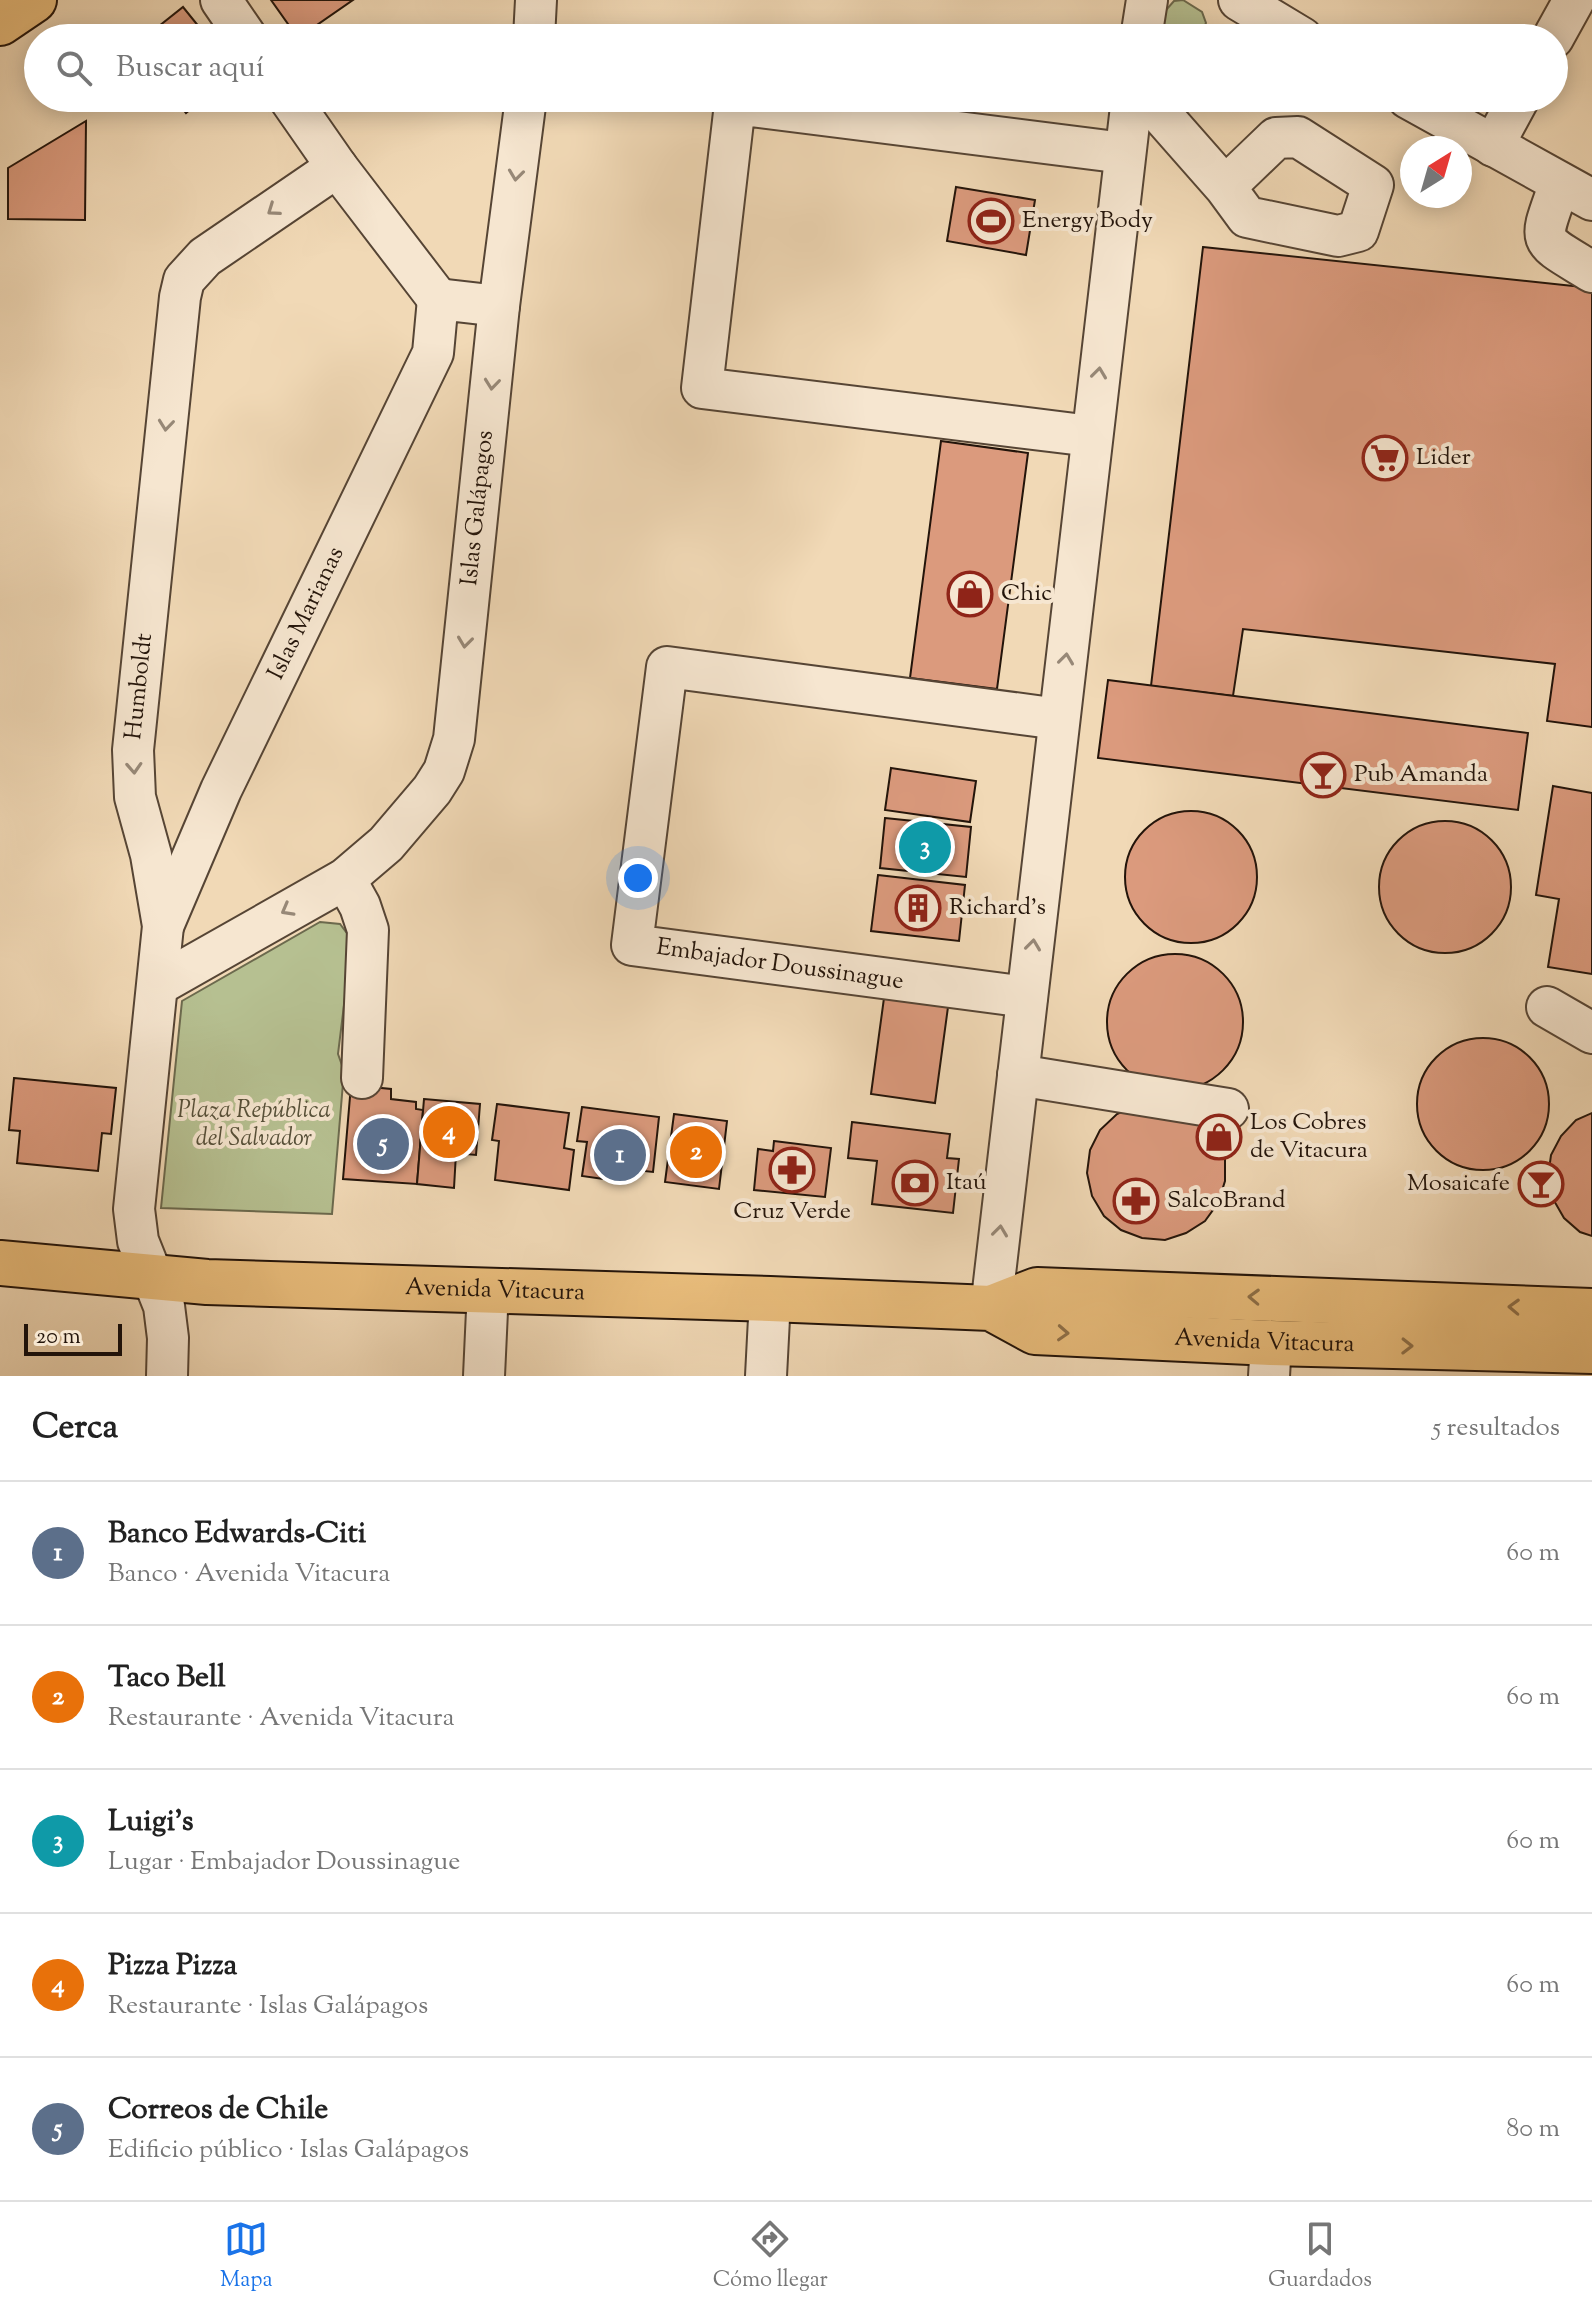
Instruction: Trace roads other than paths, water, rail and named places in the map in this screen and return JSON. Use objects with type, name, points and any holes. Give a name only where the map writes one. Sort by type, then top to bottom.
[{"type":"main road","points":[[0,23],[34,0]]},
{"type":"main road","name":"Avenida Vitacura","points":[[0,1263],[207,1282],[991,1308],[1037,1290],[1592,1311]]},
{"type":"main road","name":"Avenida Vitacura","points":[[991,1308],[1035,1332],[1270,1359],[1592,1351]]},
{"type":"street","points":[[221,0],[237,24]]},
{"type":"street","points":[[535,24],[536,0]]},
{"type":"street","points":[[1143,24],[1147,0]]},
{"type":"street","points":[[1561,24],[1574,0]]},
{"type":"street","points":[[299,112],[438,299],[499,306]]},
{"type":"street","name":"Islas Galápagos","points":[[158,985],[345,879],[405,823],[432,790],[451,754],[468,620],[499,306],[524,112]]},
{"type":"street","points":[[734,112],[702,388],[1091,436]]},
{"type":"street","points":[[799,112],[1124,153]]},
{"type":"street","points":[[991,1308],[1124,153],[1149,112]]},
{"type":"street","points":[[1116,220],[1147,136],[1152,112]]},
{"type":"street","points":[[1162,112],[1225,187]]},
{"type":"street","points":[[1433,112],[1576,192],[1544,227],[1544,237],[1550,246],[1592,272]]},
{"type":"street","points":[[1493,146],[1511,112]]},
{"type":"street","name":"Humboldt","points":[[167,1376],[168,1338],[164,1306],[138,1241],[134,1209],[163,926],[151,855],[135,797],[133,750],[180,297],[184,280],[205,257],[337,167]]},
{"type":"street","name":"Islas Marianas","points":[[163,926],[221,790],[433,353],[438,299]]},
{"type":"street","name":"Embajador Doussinague","points":[[1027,997],[632,945],[667,667],[1059,719]]},
{"type":"street","points":[[345,879],[360,906],[368,930],[362,1078]]},
{"type":"street","points":[[163,926],[191,942],[227,944]]},
{"type":"street","points":[[1547,1007],[1592,1033]]},
{"type":"street","points":[[1018,1075],[1228,1109]]},
{"type":"street","points":[[484,1376],[488,1289]]},
{"type":"street","points":[[766,1376],[770,1299]]},
{"type":"place","name":"Energy Body","points":[[991,221]]},
{"type":"place","name":"Lider","points":[[1385,458]]},
{"type":"place","name":"Chic","points":[[970,594]]},
{"type":"place","name":"Pub Amanda","points":[[1323,775]]},
{"type":"place","name":"Luigi's","points":[[925,847]]},
{"type":"place","name":"Richard's","points":[[918,908]]},
{"type":"place","name":"Pizza Pizza","points":[[449,1132]]},
{"type":"place","name":"Los Cobres de Vitacura","points":[[1219,1137]]},
{"type":"place","name":"Correos de Chile","points":[[383,1144]]},
{"type":"place","name":"Taco Bell","points":[[696,1152]]},
{"type":"place","name":"Banco Edwards-Citi","points":[[620,1155]]},
{"type":"place","name":"Cruz Verde","points":[[792,1170]]},
{"type":"place","name":"Itaú","points":[[915,1183]]},
{"type":"place","name":"Mosaicafe","points":[[1541,1184]]},
{"type":"place","name":"SalcoBrand","points":[[1136,1201]]},
{"type":"park label","name":"Plaza República del Salvador","points":[[254,1125]]}]
